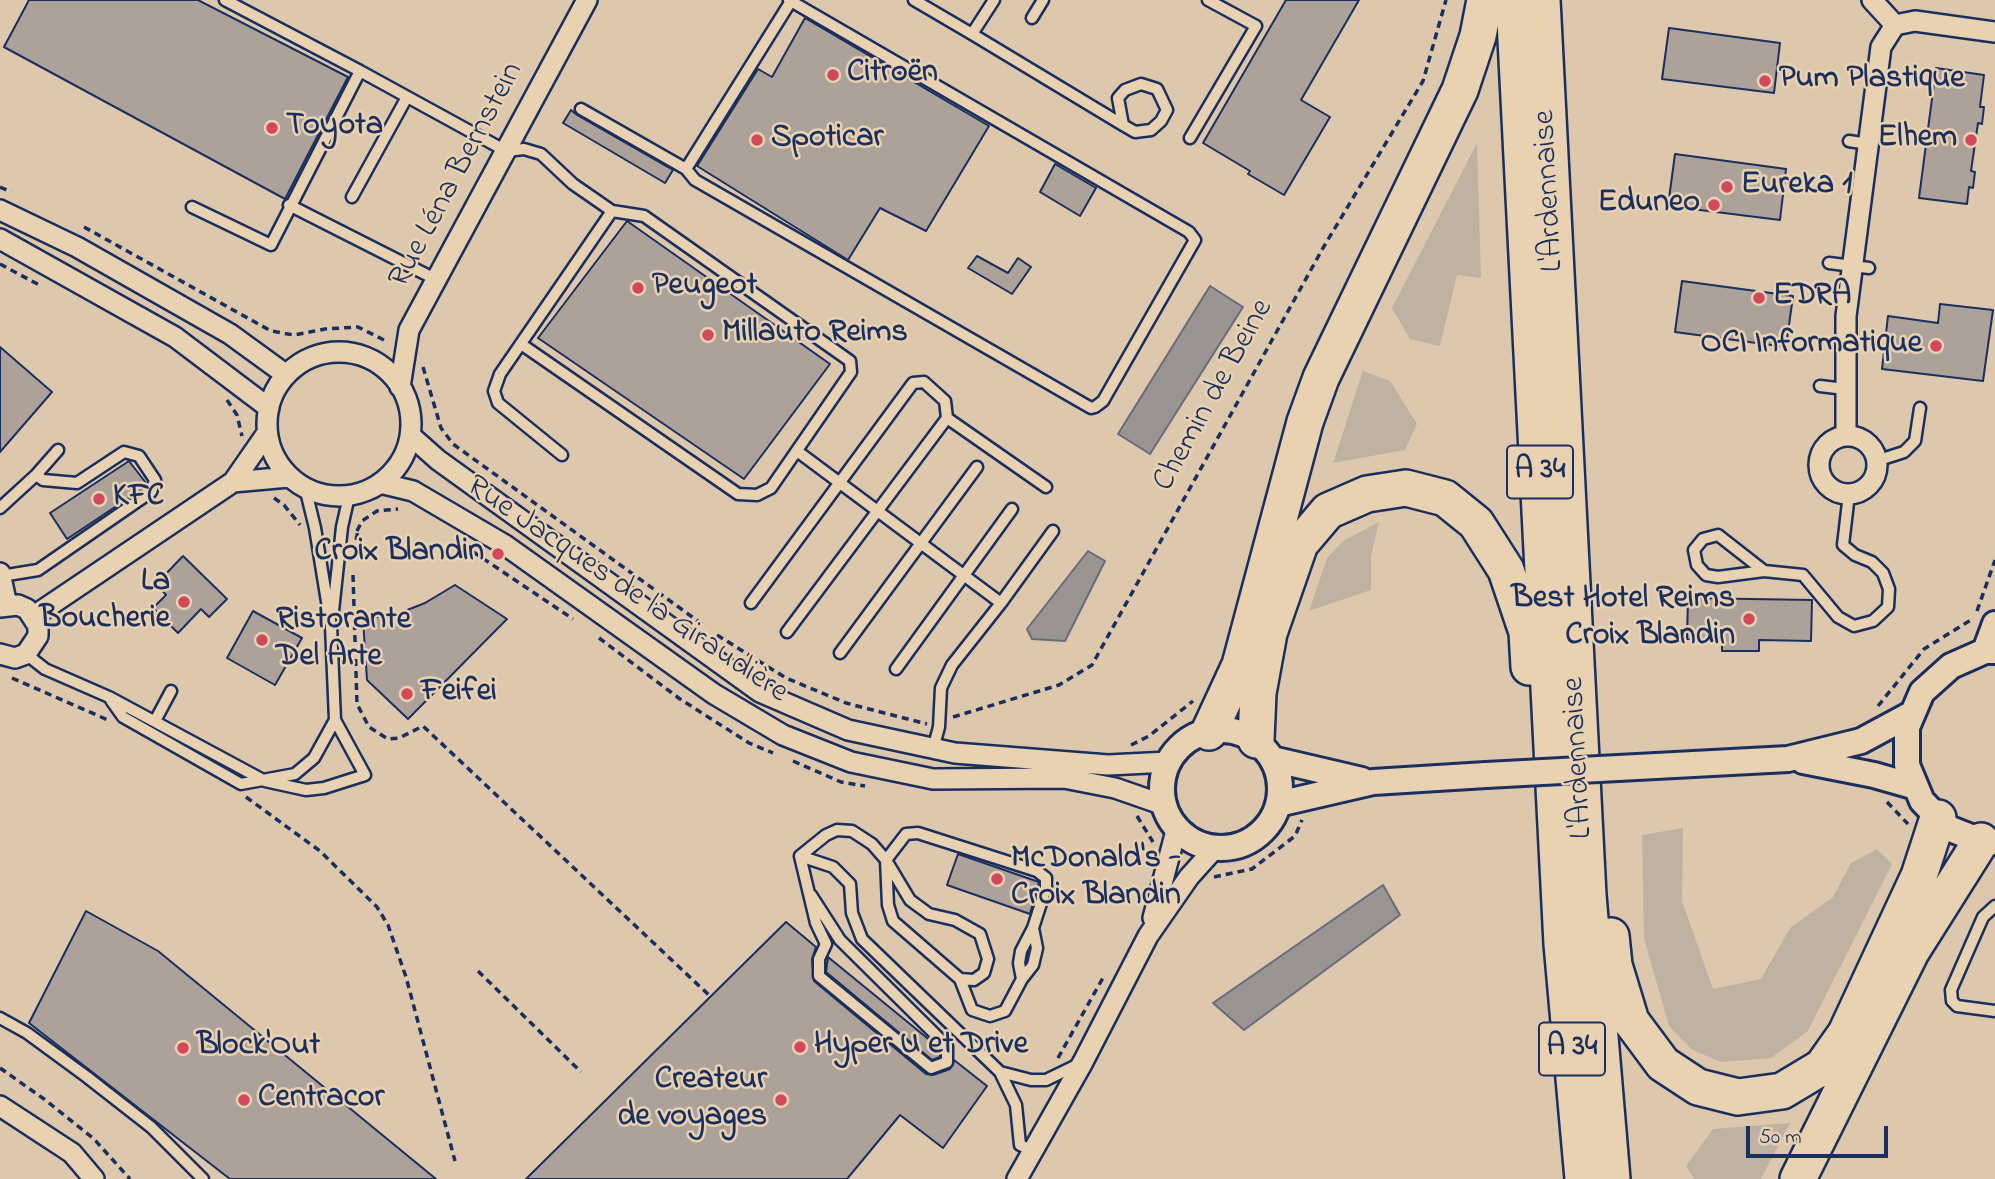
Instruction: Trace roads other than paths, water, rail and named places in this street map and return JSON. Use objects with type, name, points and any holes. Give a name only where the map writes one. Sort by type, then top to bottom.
[{"type":"highway","points":[[1209,732],[1240,665],[1305,422],[1317,389],[1378,254],[1460,90],[1478,36],[1485,0]]},
{"type":"highway","name":"L'Ardennaise","points":[[1514,0],[1562,944],[1583,1179]]},
{"type":"highway","name":"L'Ardennaise","points":[[1542,0],[1575,680],[1588,895],[1612,1179]]},
{"type":"highway","points":[[1264,750],[1258,693],[1269,633],[1300,544],[1328,511],[1367,494],[1406,488],[1445,498],[1476,523],[1506,570],[1527,632],[1543,878],[1562,944]]},
{"type":"highway","points":[[1575,680],[1595,743],[1614,965],[1631,1021],[1663,1064],[1698,1087],[1738,1097],[1782,1091],[1822,1067],[1846,1033],[1908,901],[1938,818]]},
{"type":"highway","points":[[1798,1179],[1911,952],[1988,842]]},
{"type":"street","name":"Rue Léna Bernstein","points":[[400,387],[409,330],[587,0]]},
{"type":"street","points":[[1872,0],[1890,14],[1915,21],[1995,32]]},
{"type":"street","points":[[1846,436],[1846,316],[1861,267],[1859,143],[1890,14]]},
{"type":"street","points":[[0,210],[77,247],[230,334],[285,374]]},
{"type":"street","points":[[0,239],[175,337],[269,408]]},
{"type":"street","points":[[233,482],[297,482],[337,498],[349,496],[391,476],[414,426],[400,387],[391,372],[366,356],[336,351],[310,357],[285,374],[271,396],[265,425],[272,452],[297,482]]},
{"type":"street","points":[[34,616],[233,482],[267,433]]},
{"type":"street","name":"Rue Jacques de la Giraudière","points":[[411,436],[438,460],[760,692],[848,730],[933,749],[1108,765],[1168,762]]},
{"type":"street","points":[[1846,436],[1855,437],[1869,446],[1876,461],[1873,480],[1858,492],[1849,494],[1840,493],[1825,483],[1818,466],[1823,449],[1837,438],[1846,436]]},
{"type":"street","name":"Rue Jacques de la Giraudière","points":[[380,483],[413,491],[505,545],[714,694],[783,735],[851,762],[933,779],[1064,778],[1115,788],[1164,805]]},
{"type":"street","points":[[0,575],[4,606],[27,609],[34,616],[38,636],[26,653],[1,661]]},
{"type":"street","points":[[1988,842],[1948,828],[1922,801],[1907,765],[1907,727],[1922,692],[1951,666],[1990,651],[1995,624]]},
{"type":"street","points":[[1788,759],[1861,741],[1913,713]]},
{"type":"street","points":[[1264,750],[1281,780],[1278,804],[1269,825],[1250,840],[1227,848],[1185,836],[1164,805],[1160,793],[1173,752],[1191,737],[1209,732],[1236,731],[1264,750],[1373,782]]},
{"type":"street","points":[[1278,804],[1373,782],[1788,759],[1832,765],[1916,787]]},
{"type":"street","points":[[1148,936],[1177,827]]},
{"type":"street","points":[[1017,1179],[1035,1152],[1148,936],[1189,877],[1216,847]]},
{"type":"street","points":[[0,1106],[72,1153],[94,1179]]},
{"type":"lane","points":[[225,0],[506,151],[524,149],[541,154],[573,184],[612,211],[644,216],[850,361],[851,372],[771,488],[757,495],[738,495],[521,344]]},
{"type":"lane","points":[[581,109],[686,169],[695,180],[1091,408],[1103,401],[1195,240],[1189,232],[790,0],[686,169]]},
{"type":"lane","points":[[914,0],[972,34],[1123,125],[1135,132],[1150,130],[1161,121],[1167,110],[1157,89],[1141,84],[1125,90],[1118,98],[1118,111],[1123,125]]},
{"type":"lane","points":[[972,34],[993,0]]},
{"type":"lane","points":[[1032,18],[1043,0]]},
{"type":"lane","points":[[1190,138],[1256,26],[1208,0]]},
{"type":"lane","points":[[192,207],[271,245],[289,205],[360,71]]},
{"type":"lane","points":[[352,197],[407,97]]},
{"type":"lane","points":[[289,205],[437,280]]},
{"type":"lane","points":[[562,454],[498,403],[494,391],[500,374],[612,211]]},
{"type":"lane","points":[[1829,263],[1861,267]]},
{"type":"lane","points":[[751,603],[913,383],[924,383],[945,401],[947,418],[875,509],[787,632]]},
{"type":"lane","points":[[1821,386],[1845,389]]},
{"type":"lane","points":[[1876,461],[1904,452],[1915,441],[1920,408]]},
{"type":"lane","points":[[947,418],[1045,487]]},
{"type":"lane","points":[[0,508],[36,475],[58,450]]},
{"type":"lane","points":[[797,451],[1001,603]]},
{"type":"lane","points":[[0,575],[38,570],[151,492],[155,480],[149,468],[132,452],[124,452],[77,483],[43,480],[36,475]]},
{"type":"lane","points":[[840,653],[976,467]]},
{"type":"lane","points":[[26,653],[45,669],[109,697],[265,781],[306,790],[324,788],[365,775],[335,720],[331,626],[315,528],[297,482]]},
{"type":"lane","points":[[1764,572],[1718,535],[1703,539],[1694,550],[1697,565],[1706,575],[1718,577],[1764,572],[1803,575],[1838,617],[1854,626],[1872,621],[1888,607],[1889,589],[1883,573],[1872,562],[1855,555],[1843,545],[1849,494]]},
{"type":"lane","points":[[331,626],[342,527],[349,496]]},
{"type":"lane","points":[[896,668],[1012,509]]},
{"type":"lane","points":[[933,749],[939,727],[941,688],[952,665],[1053,531]]},
{"type":"lane","points":[[155,721],[171,691]]},
{"type":"lane","points":[[109,697],[123,717],[241,784],[295,774],[314,758],[335,720]]},
{"type":"lane","points":[[800,856],[826,835],[837,830],[852,831],[872,844],[886,860],[910,900],[929,914],[955,920],[980,933],[988,959],[984,973],[974,980],[960,979]]},
{"type":"lane","points":[[906,834],[918,834],[1037,872],[1046,878],[1046,888],[1033,928],[1021,951],[1019,963],[1022,979],[1005,1011],[990,1016],[972,1010],[960,979],[893,921],[888,905],[886,860],[906,834]]},
{"type":"lane","points":[[800,856],[816,923],[826,944],[818,959],[819,976],[931,1068],[947,1062],[947,1046],[840,940],[811,895]]},
{"type":"lane","points":[[800,856],[834,867],[850,884],[852,913],[862,939],[1000,1072],[1016,1105],[1020,1145],[1035,1152]]},
{"type":"lane","points":[[1995,906],[1983,917],[1951,990],[1952,1001],[1957,1006],[1995,1011]]},
{"type":"lane","points":[[0,1018],[27,1033],[88,1076],[151,1127],[204,1179]]},
{"type":"lane","points":[[1000,1072],[1031,1080],[1046,1080],[1083,1062]]},
{"type":"place","name":"Citroën","points":[[833,75]]},
{"type":"place","name":"Pum Plastique","points":[[1765,81]]},
{"type":"place","name":"Toyota","points":[[272,128]]},
{"type":"place","name":"Spoticar","points":[[757,140]]},
{"type":"place","name":"Elhem","points":[[1971,140]]},
{"type":"place","name":"Eureka 1","points":[[1727,187]]},
{"type":"place","name":"Eduneo","points":[[1714,205]]},
{"type":"place","name":"Peugeot","points":[[638,288]]},
{"type":"place","name":"EDRA","points":[[1759,298]]},
{"type":"place","name":"Millauto Reims","points":[[708,335]]},
{"type":"place","name":"OCI Informatique","points":[[1936,346]]},
{"type":"place","name":"KFC","points":[[99,499]]},
{"type":"place","name":"Croix Blandin","points":[[498,554]]},
{"type":"place","name":"La Boucherie","points":[[184,602]]},
{"type":"place","name":"Best Hotel Reims Croix Blandin","points":[[1749,619]]},
{"type":"place","name":"Ristorante Del Arte","points":[[262,640]]},
{"type":"place","name":"Feifei","points":[[407,694]]},
{"type":"place","name":"McDonald's - Croix Blandin","points":[[997,879]]},
{"type":"place","name":"Hyper U et Drive","points":[[800,1047]]},
{"type":"place","name":"Block'Out","points":[[183,1048]]},
{"type":"place","name":"Centracor","points":[[244,1100]]},
{"type":"place","name":"Createur de voyages","points":[[781,1100]]}]
